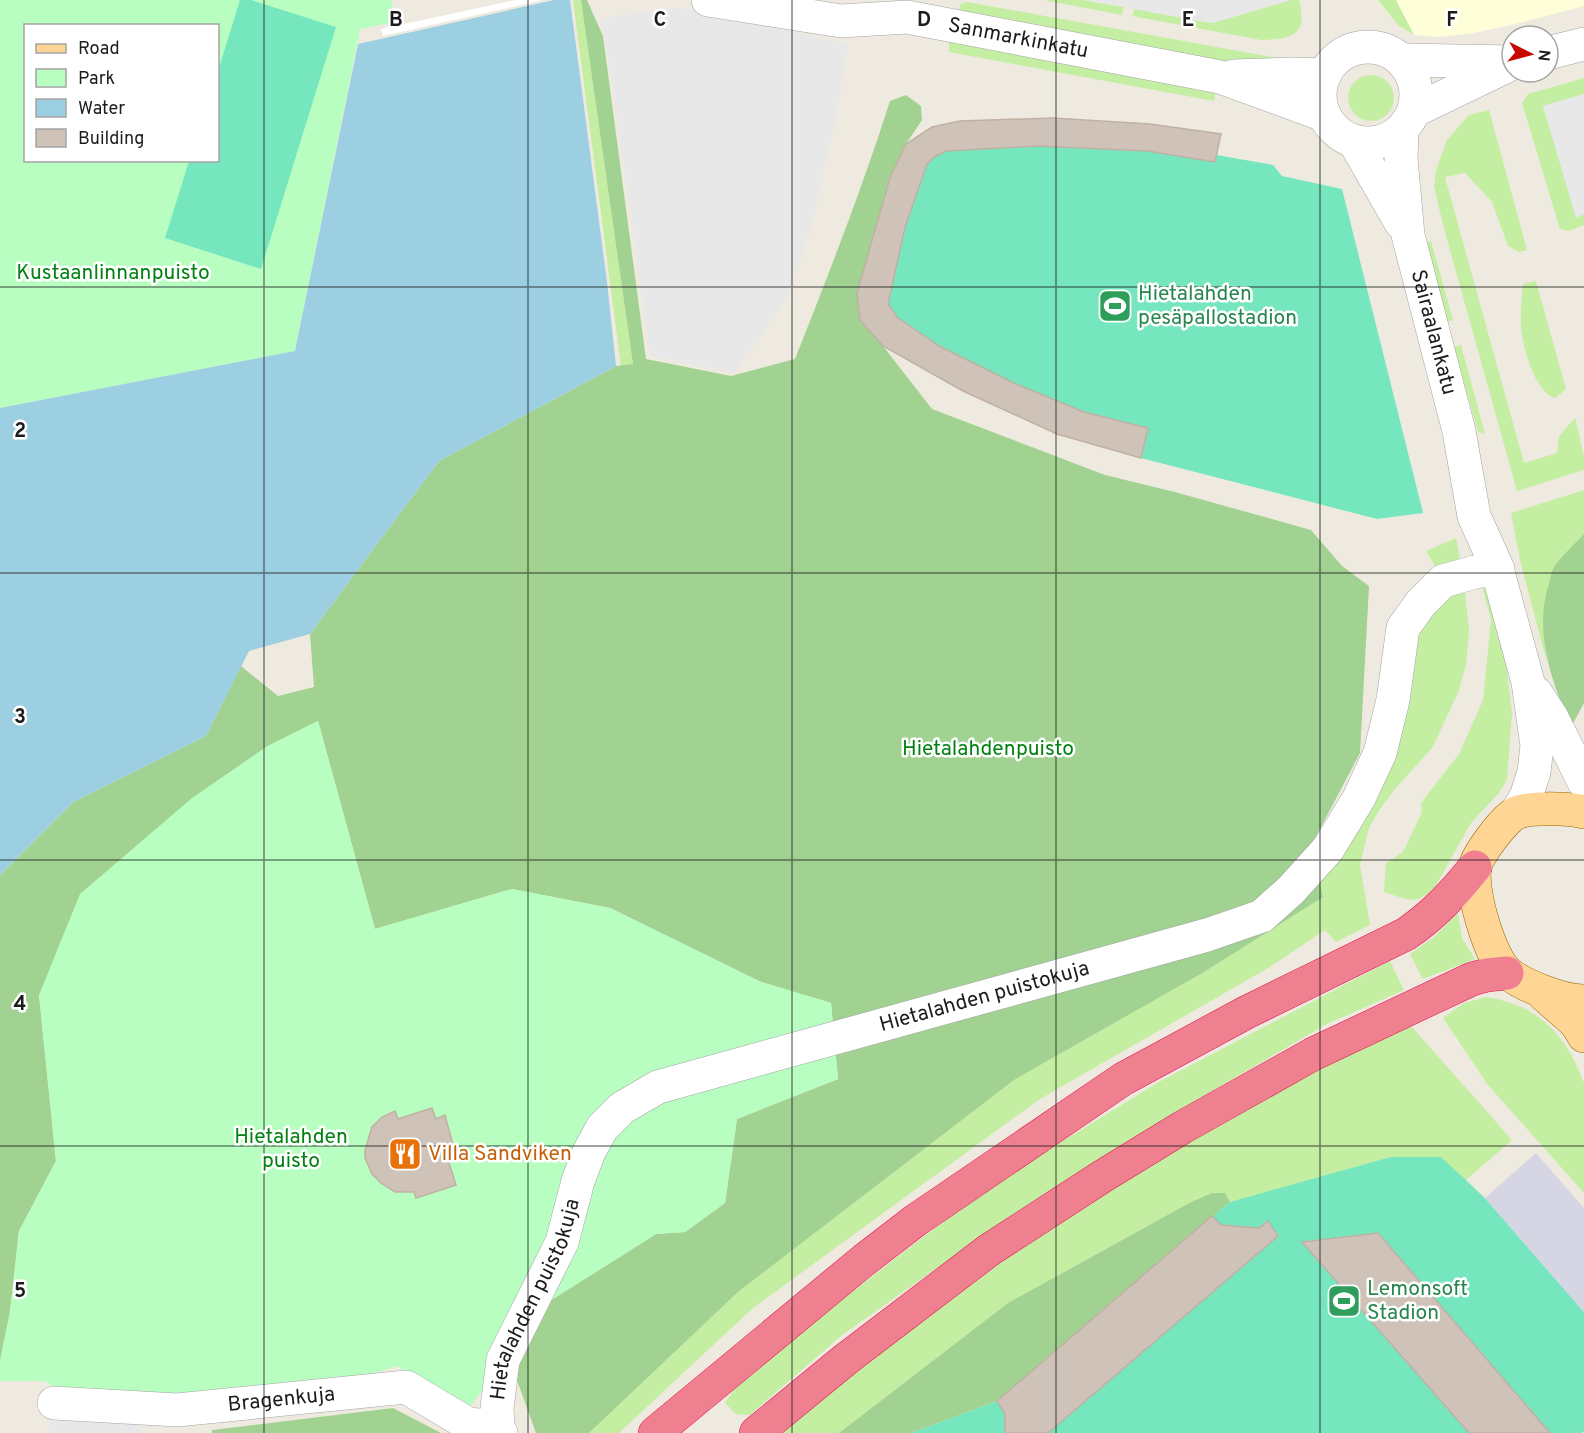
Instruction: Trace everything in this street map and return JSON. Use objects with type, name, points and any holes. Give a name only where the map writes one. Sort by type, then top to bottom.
[{"type":"highway","points":[[655,1433],[689,1402],[916,1220],[1123,1079],[1247,1012],[1406,934],[1446,902],[1474,867]]},
{"type":"highway","points":[[756,1433],[846,1359],[989,1250],[1182,1127],[1313,1054],[1392,1015],[1472,979],[1507,973]]},
{"type":"main road","points":[[1584,812],[1571,808],[1516,813],[1488,844],[1474,867],[1478,908],[1497,958],[1507,973],[1537,988],[1584,1001]]},
{"type":"main road","points":[[1537,988],[1576,1023],[1584,1036]]},
{"type":"street","name":"Sanmarkinkatu","points":[[708,0],[841,21],[907,18],[1220,77],[1324,115]]},
{"type":"street","points":[[1560,50],[1584,44]]},
{"type":"street","points":[[1408,120],[1416,93],[1412,75],[1402,60],[1383,49],[1367,47],[1352,50],[1338,57],[1325,75],[1320,102],[1331,126],[1354,141],[1371,143],[1388,139],[1408,120],[1500,70]]},
{"type":"street","points":[[1402,60],[1500,63]]},
{"type":"street","name":"Sanmarkinkatu","points":[[1220,77],[1325,75]]},
{"type":"street","name":"Sairaalankatu","points":[[1408,120],[1401,159],[1408,235],[1459,431],[1474,516],[1497,567],[1528,682],[1537,746],[1534,772],[1526,797],[1516,813]]},
{"type":"street","name":"Sairaalankatu","points":[[1354,141],[1408,235]]},
{"type":"street","name":"Hietalahden puistokuja","points":[[499,1430],[498,1388],[503,1360],[562,1242],[578,1181],[589,1152],[602,1128],[622,1108],[658,1087],[1207,935],[1262,916],[1291,890],[1328,849],[1359,798],[1380,753],[1393,700],[1403,628],[1421,603],[1443,581],[1497,567]]},
{"type":"street","name":"Sairaalankatu","points":[[1528,682],[1551,716],[1584,782]]},
{"type":"street","name":"Bragenkuja","points":[[54,1403],[177,1410],[406,1387],[468,1424],[499,1430]]},
{"type":"shaded area","points":[[1084,0],[1291,0],[1212,23]]},
{"type":"shaded area","points":[[1378,0],[1584,0],[1584,6],[1514,24],[1500,24],[1500,27],[1474,33],[1438,37],[1414,35],[1398,25]]},
{"type":"shaded area","points":[[678,8],[848,44],[836,118],[811,227],[786,300],[734,373],[650,356],[602,18]]},
{"type":"shaded area","points":[[1584,94],[1584,214],[1576,218],[1543,106]]},
{"type":"shaded area","points":[[1536,1153],[1584,1208],[1584,1312],[1485,1198]]},
{"type":"shaded area","points":[[54,1403],[144,1408],[141,1433],[48,1433]]},
{"type":"green space","name":"Kustaanlinnanpuisto","points":[[0,0],[391,0],[396,22],[360,29],[295,351],[0,408]]},
{"type":"green space","points":[[240,0],[251,0],[336,27],[261,269],[165,238],[189,162],[219,162],[219,68]]},
{"type":"green space","points":[[573,0],[581,0],[633,364],[621,366]]},
{"type":"green space","name":"Hietalahdenpuisto","points":[[581,0],[587,0],[603,36],[646,359],[731,376],[795,359],[857,199],[890,101],[906,95],[921,106],[922,120],[906,144],[883,346],[932,409],[1105,475],[1311,530],[1342,566],[1369,586],[1360,753],[1311,846],[1323,897],[1204,972],[1014,1080],[738,1292],[589,1433],[536,1433],[515,1375],[545,1304],[656,1234],[685,1232],[725,1203],[737,1119],[838,1079],[831,1003],[761,982],[610,908],[512,889],[375,929],[318,721],[266,747],[39,995],[56,1161],[19,1231],[10,1312],[0,1361],[0,875],[73,802],[206,736],[241,666],[278,696],[314,687],[310,634],[439,461],[616,366],[633,364]]},
{"type":"green space","points":[[1044,0],[1084,0],[1124,7],[1122,15]]},
{"type":"green space","points":[[1291,0],[1299,0],[1301,21],[1295,33],[1282,38],[1261,40],[1132,16],[1134,9],[1212,23]]},
{"type":"green space","points":[[1378,0],[1396,0],[1414,35],[1398,25]]},
{"type":"green space","points":[[967,2],[1277,58],[1282,67],[1254,66],[1194,58],[957,14],[961,4]]},
{"type":"green space","points":[[949,42],[1216,88],[1214,101],[949,52]]},
{"type":"green space","points":[[1371,75],[1387,82],[1394,98],[1387,114],[1371,121],[1355,114],[1348,98],[1355,82]]},
{"type":"green space","points":[[1584,78],[1584,94],[1543,106],[1577,217],[1584,214],[1584,225],[1569,231],[1560,229],[1522,103],[1528,94]]},
{"type":"green space","points":[[1489,110],[1527,250],[1519,252],[1508,246],[1492,202],[1465,173],[1445,177],[1524,463],[1557,453],[1559,436],[1575,418],[1584,456],[1584,470],[1517,491],[1434,186],[1436,170],[1447,140],[1469,115]]},
{"type":"green space","name":"Hietalahden pesäpallostadion","points":[[1052,118],[1150,124],[1221,134],[1217,155],[1273,165],[1282,176],[1342,189],[1423,513],[1377,519],[1057,434],[963,391],[883,346],[860,320],[857,293],[890,178],[932,127],[960,121]]},
{"type":"green space","points":[[1431,241],[1453,320],[1447,322],[1425,243]]},
{"type":"green space","points":[[1536,281],[1566,389],[1555,398],[1541,387],[1536,378],[1522,336],[1523,284]]},
{"type":"green space","points":[[1461,345],[1485,434],[1478,432],[1454,347]]},
{"type":"green space","points":[[1584,490],[1584,534],[1553,569],[1543,626],[1547,663],[1520,560],[1511,513]]},
{"type":"green space","points":[[1584,534],[1584,703],[1571,727],[1551,675],[1543,620],[1553,569]]},
{"type":"green space","points":[[1456,538],[1460,559],[1458,564],[1444,570],[1435,566],[1426,551]]},
{"type":"green space","points":[[1489,582],[1502,628],[1512,713],[1507,780],[1499,793],[1471,823],[1435,887],[1417,899],[1405,899],[1384,892],[1386,863],[1403,852],[1422,812],[1421,803],[1459,754],[1483,700],[1491,620],[1483,590]]},
{"type":"green space","points":[[1459,590],[1465,593],[1469,631],[1466,665],[1459,690],[1433,747],[1395,789],[1369,828],[1360,865],[1370,925],[1336,942],[1325,930],[1270,967],[1040,1099],[753,1308],[619,1433],[589,1433],[738,1292],[1014,1080],[1204,972],[1323,897],[1319,880],[1427,608]]},
{"type":"green space","name":"Hietalahden puisto","points":[[318,721],[375,929],[512,889],[610,908],[761,982],[831,1003],[838,1079],[737,1119],[725,1203],[685,1232],[656,1234],[545,1304],[467,1411],[397,1366],[363,1377],[168,1404],[62,1391],[44,1381],[0,1381],[0,1361],[10,1312],[19,1231],[56,1161],[39,995],[80,894],[192,798],[266,747]]},
{"type":"green space","points":[[1458,913],[1462,938],[1475,959],[1423,979],[1410,954],[1434,937]]},
{"type":"green space","points":[[1390,961],[1404,990],[1327,1024],[1165,1118],[1022,1208],[842,1335],[750,1415],[736,1414],[725,1403],[744,1375],[987,1188],[1157,1083]]},
{"type":"green space","points":[[1486,997],[1521,1007],[1535,1015],[1559,1036],[1577,1066],[1584,1083],[1584,1193],[1488,1085],[1443,1018],[1464,1003]]},
{"type":"green space","points":[[1411,1026],[1512,1140],[1466,1180],[1478,1194],[1230,1202],[1225,1193],[1212,1193],[1191,1202],[1008,1303],[839,1433],[780,1433],[916,1324],[987,1272],[1101,1195],[1187,1142],[1275,1092]]},
{"type":"green space","name":"Lemonsoft Stadion","points":[[1391,1157],[1441,1157],[1485,1198],[1584,1312],[1584,1431],[1582,1433],[911,1433],[997,1401],[1230,1202]]},
{"type":"green space","points":[[1212,1193],[1225,1193],[1230,1202],[997,1401],[911,1433],[839,1433],[1008,1303],[1191,1202]]},
{"type":"green space","points":[[393,1408],[441,1433],[212,1433],[212,1430]]},
{"type":"water","points":[[554,0],[570,0],[616,366],[439,461],[310,634],[249,651],[206,736],[73,802],[0,875],[0,408],[295,351],[358,44]]},
{"type":"pier","points":[[516,0],[543,0],[383,36],[381,29]]},
{"type":"building","points":[[1052,118],[1150,124],[1221,134],[1215,162],[1147,151],[1038,146],[946,151],[936,156],[927,164],[905,227],[888,304],[897,317],[939,346],[1018,385],[1084,412],[1148,428],[1141,458],[1057,434],[963,391],[883,346],[860,320],[857,293],[890,178],[906,144],[932,127],[960,121]]},
{"type":"building","name":"Villa Sandviken","points":[[432,1108],[436,1119],[445,1115],[453,1145],[444,1147],[456,1185],[416,1198],[414,1192],[395,1192],[372,1174],[365,1158],[372,1127],[382,1117],[395,1111],[398,1119]]},
{"type":"building","points":[[1212,1216],[1221,1225],[1259,1228],[1268,1221],[1278,1236],[1048,1433],[1005,1433],[1005,1414],[997,1401]]},
{"type":"building","points":[[1378,1233],[1550,1433],[1469,1433],[1302,1242]]},
{"type":"place","name":"Hietalahden pesäpallostadion","points":[[1115,306]]},
{"type":"place","name":"Villa Sandviken","points":[[405,1154]]},
{"type":"place","name":"Lemonsoft Stadion","points":[[1344,1301]]}]
